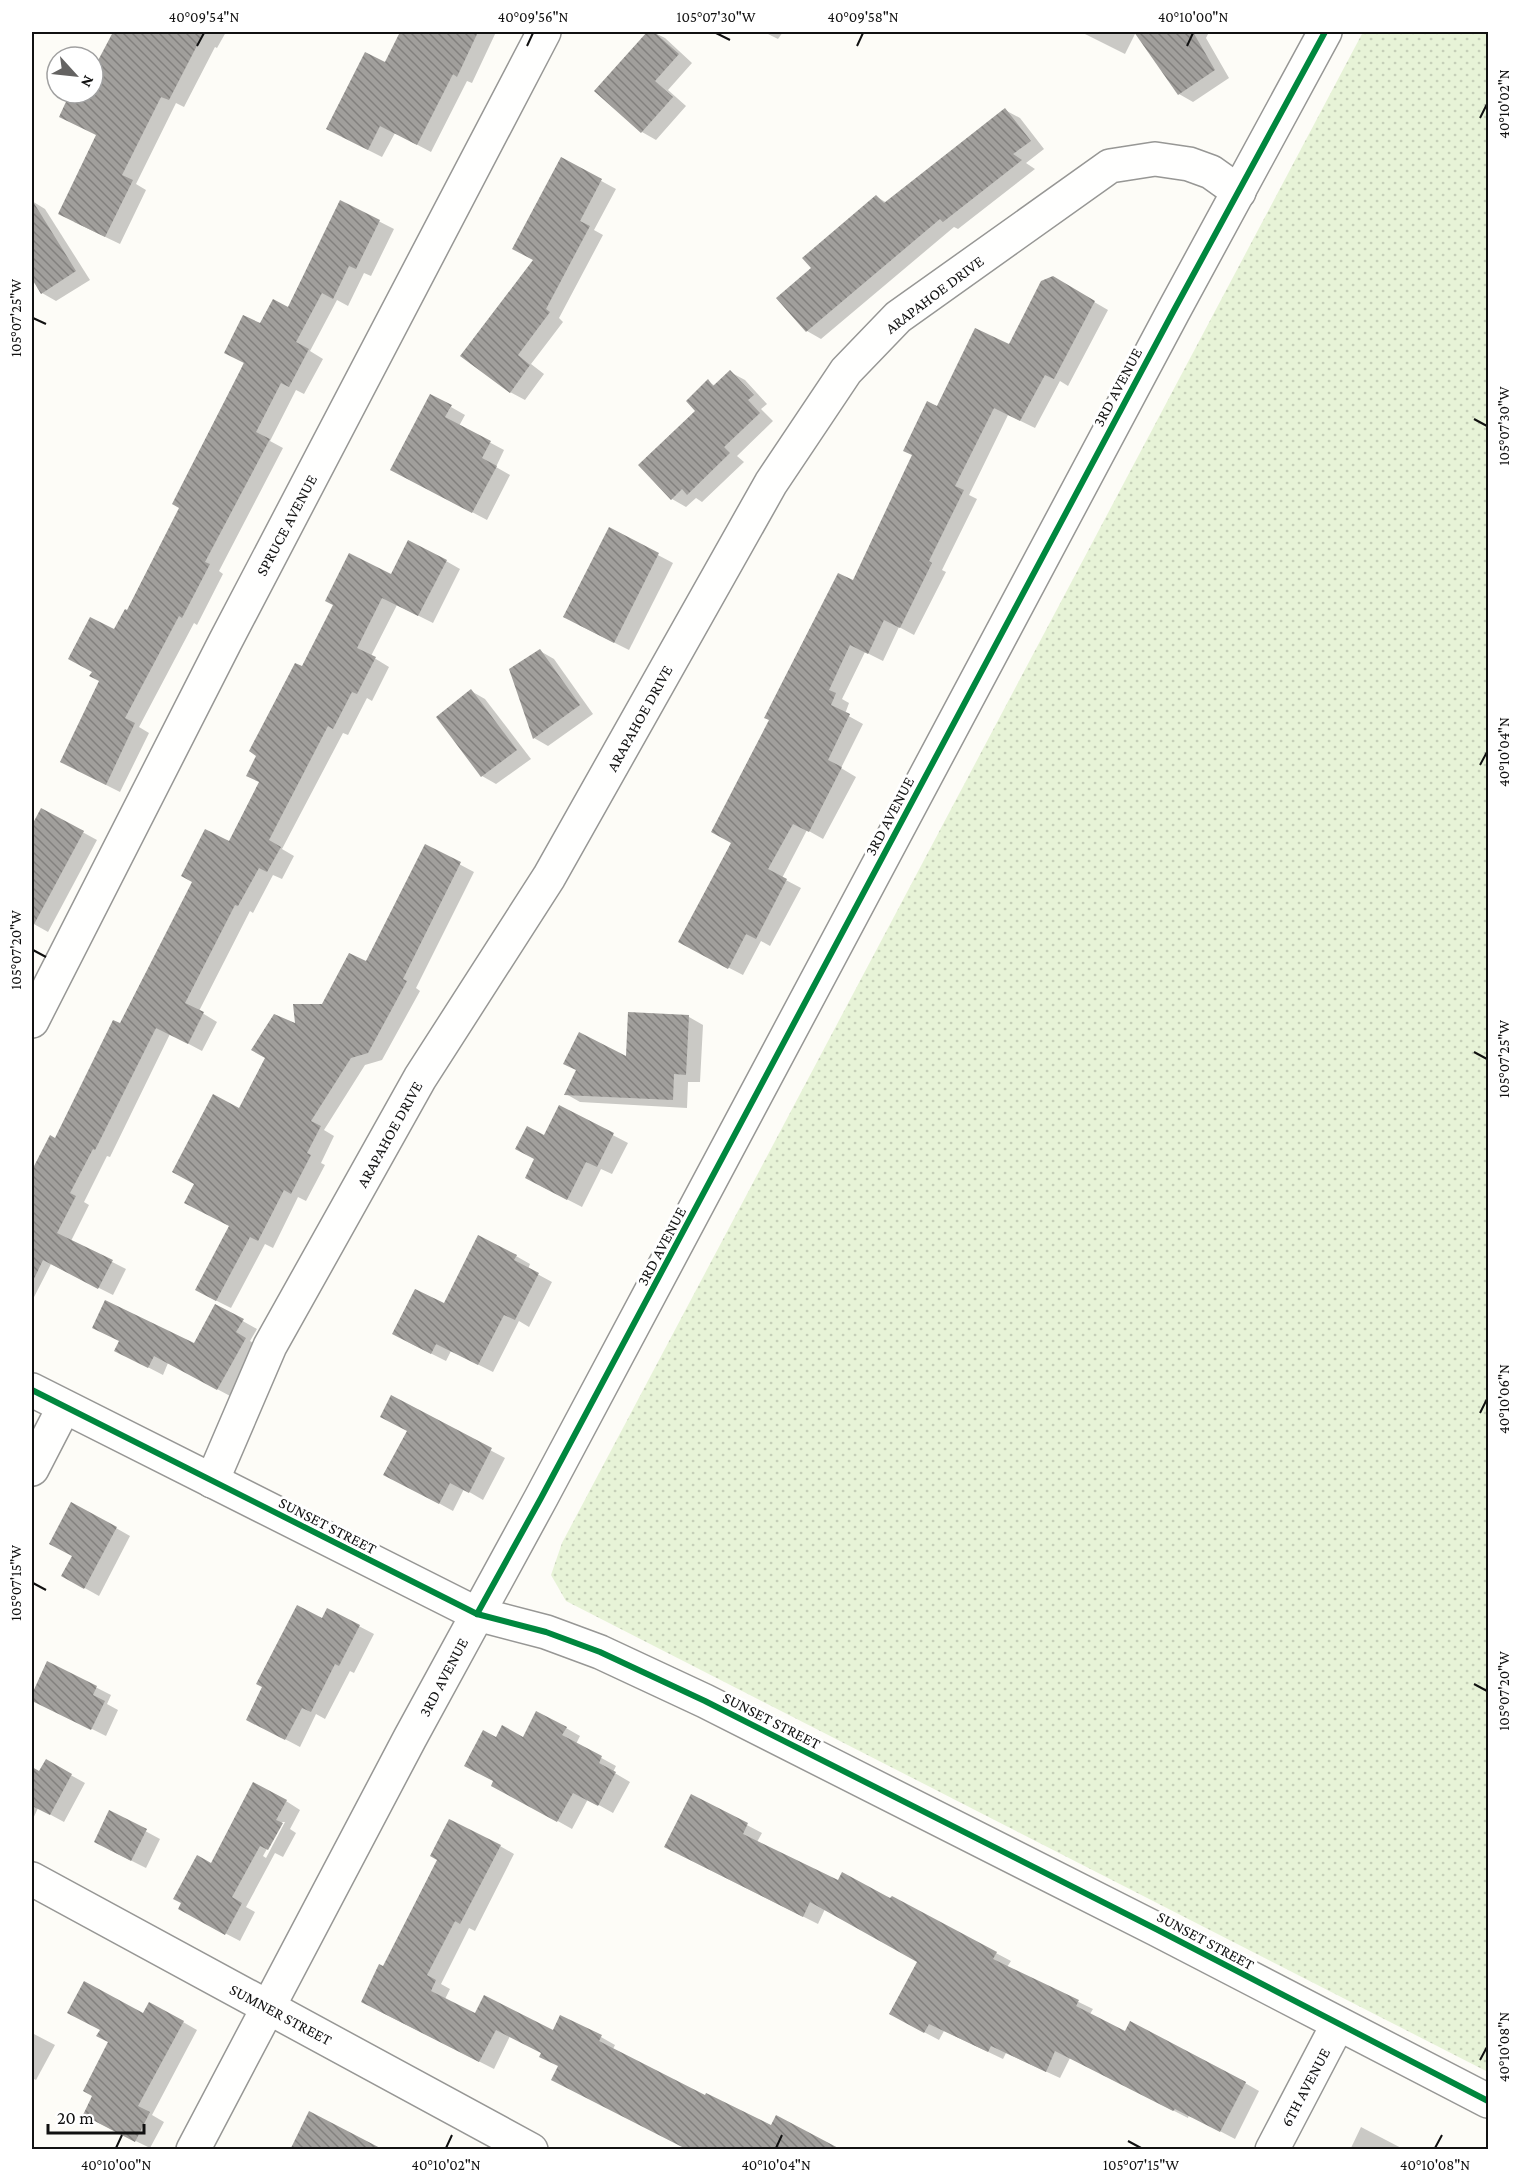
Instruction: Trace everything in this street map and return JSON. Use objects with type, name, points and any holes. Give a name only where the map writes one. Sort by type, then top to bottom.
[{"type":"street","name":"SPRUCE AVENUE","points":[[32,1021],[236,621],[544,32]]},
{"type":"street","name":"3RD AVENUE","points":[[193,2150],[1156,342],[1324,32]]},
{"type":"street","name":"ARAPAHOE DRIVE","points":[[212,1481],[270,1346],[420,1078],[549,877],[771,483],[846,372],[898,317],[1110,166],[1155,159],[1189,164],[1211,172],[1239,192]]},
{"type":"street","name":"SUNSET STREET","points":[[32,1390],[477,1614],[546,1632],[600,1652],[705,1701],[1156,1929],[1488,2101]]},
{"type":"street","points":[[32,1469],[64,1407]]},
{"type":"street","name":"SUMNER STREET","points":[[32,1878],[531,2150]]},
{"type":"street","name":"6TH AVENUE","points":[[1272,2150],[1338,2024]]},
{"type":"green space","points":[[1363,32],[1488,32],[1488,2072],[566,1601],[551,1575],[562,1543]]},
{"type":"building","points":[[113,32],[204,32],[169,100],[161,97],[122,175],[133,180],[105,237],[58,214],[96,135],[59,117],[64,105],[105,105],[105,47]]},
{"type":"building","points":[[400,32],[478,32],[457,77],[453,74],[417,145],[380,126],[368,150],[326,129],[365,52],[385,62]]},
{"type":"building","points":[[647,32],[654,32],[679,54],[655,81],[673,97],[641,133],[594,91]]},
{"type":"building","points":[[1134,32],[1193,32],[1215,70],[1178,95]]},
{"type":"building","points":[[1005,108],[1031,141],[1013,154],[1022,160],[943,222],[940,219],[806,332],[776,298],[811,268],[802,258],[876,195],[884,203]]},
{"type":"building","points":[[561,157],[602,179],[580,221],[590,226],[546,309],[550,312],[518,355],[530,365],[510,393],[460,356],[533,260],[512,249]]},
{"type":"building","points":[[32,200],[76,271],[41,294],[32,279]]},
{"type":"building","points":[[340,200],[380,220],[356,269],[349,266],[333,299],[322,293],[296,342],[309,349],[289,387],[281,383],[256,432],[270,439],[205,562],[210,564],[182,618],[179,616],[125,718],[135,723],[106,785],[60,762],[99,681],[89,676],[92,672],[68,659],[90,617],[114,629],[125,609],[127,610],[179,508],[172,504],[244,363],[224,353],[243,315],[260,323],[273,299],[288,307]]},
{"type":"building","points":[[1053,276],[1095,301],[1054,379],[1045,375],[1020,421],[994,408],[955,486],[964,490],[929,561],[932,563],[900,628],[884,620],[868,654],[850,645],[829,690],[836,693],[831,705],[850,714],[828,760],[842,767],[809,832],[793,824],[768,869],[787,879],[756,939],[746,934],[728,969],[678,942],[731,843],[711,832],[769,720],[764,718],[838,573],[853,580],[912,455],[903,451],[927,401],[937,406],[975,328],[1009,344],[1041,281]]},
{"type":"building","points":[[730,370],[754,395],[748,400],[760,413],[724,447],[730,453],[687,495],[682,489],[671,500],[638,465],[695,411],[686,401],[708,379],[713,386]]},
{"type":"building","points":[[430,394],[452,405],[445,417],[491,441],[482,458],[497,466],[472,513],[390,470]]},
{"type":"building","points":[[609,527],[659,553],[614,643],[563,617]]},
{"type":"building","points":[[408,540],[447,560],[418,616],[382,598],[357,648],[376,657],[357,694],[352,692],[333,729],[328,726],[269,840],[281,847],[267,872],[259,868],[238,906],[235,905],[185,1003],[204,1012],[188,1044],[156,1028],[95,1150],[93,1149],[70,1193],[76,1196],[57,1233],[113,1260],[98,1289],[43,1260],[32,1283],[32,1170],[50,1135],[55,1138],[113,1020],[120,1023],[192,882],[181,876],[205,829],[229,841],[259,782],[246,776],[256,756],[249,751],[295,663],[302,666],[333,605],[325,601],[349,553],[391,574]]},
{"type":"building","points":[[540,649],[580,705],[533,739],[509,669]]},
{"type":"building","points":[[471,689],[517,750],[481,777],[436,717]]},
{"type":"building","points":[[41,808],[84,831],[32,928],[32,825]]},
{"type":"building","points":[[425,844],[461,862],[403,979],[407,981],[368,1053],[351,1058],[311,1121],[321,1126],[307,1153],[311,1155],[291,1194],[284,1190],[258,1241],[250,1237],[216,1301],[195,1290],[229,1226],[184,1203],[194,1184],[172,1172],[213,1094],[239,1108],[265,1058],[251,1050],[274,1014],[295,1023],[293,1004],[322,1004],[349,953],[366,961]]},
{"type":"building","points":[[628,1012],[689,1015],[686,1075],[674,1074],[673,1100],[564,1095],[576,1070],[563,1064],[579,1032],[626,1056]]},
{"type":"building","points":[[559,1105],[614,1133],[597,1167],[586,1162],[567,1200],[525,1178],[534,1159],[515,1149],[527,1126],[544,1135]]},
{"type":"building","points":[[478,1235],[517,1255],[514,1260],[539,1273],[515,1320],[504,1315],[478,1365],[436,1344],[431,1354],[392,1334],[415,1289],[444,1303]]},
{"type":"building","points":[[105,1300],[194,1343],[215,1304],[244,1319],[236,1332],[246,1338],[217,1390],[154,1356],[148,1368],[114,1351],[119,1341],[92,1328]]},
{"type":"building","points":[[391,1395],[492,1448],[469,1493],[450,1483],[439,1504],[383,1475],[407,1431],[380,1417]]},
{"type":"building","points":[[71,1502],[117,1527],[84,1589],[61,1576],[72,1556],[49,1544]]},
{"type":"building","points":[[297,1605],[322,1618],[327,1608],[360,1625],[339,1666],[335,1664],[311,1712],[302,1708],[285,1740],[246,1720],[262,1687],[256,1684]]},
{"type":"building","points":[[47,1661],[97,1686],[93,1695],[105,1701],[91,1730],[32,1701],[32,1694]]},
{"type":"building","points":[[536,1711],[567,1727],[562,1735],[602,1756],[599,1763],[616,1772],[598,1806],[573,1793],[557,1822],[491,1786],[493,1781],[464,1766],[483,1730],[496,1737],[502,1725],[523,1737]]},
{"type":"building","points":[[46,1759],[72,1774],[50,1815],[32,1806],[32,1767],[39,1771]]},
{"type":"building","points":[[253,1782],[287,1800],[276,1820],[283,1823],[268,1850],[260,1846],[232,1897],[242,1903],[225,1935],[178,1909],[181,1903],[173,1899],[197,1855],[211,1863]]},
{"type":"building","points":[[691,1794],[748,1823],[743,1834],[838,1880],[842,1872],[890,1898],[892,1896],[997,1952],[993,1959],[1079,2000],[1076,2006],[1125,2031],[1130,2021],[1246,2082],[1220,2132],[1175,2109],[1173,2111],[1055,2051],[1046,2072],[991,2046],[988,2052],[929,2024],[924,2033],[889,2014],[917,1962],[810,1902],[803,1917],[664,1847]]},
{"type":"building","points":[[109,1810],[147,1829],[131,1861],[94,1842]]},
{"type":"building","points":[[449,1819],[501,1845],[460,1924],[455,1921],[427,1975],[436,1980],[431,1991],[475,2013],[484,1995],[553,2030],[560,2015],[602,2035],[599,2041],[705,2095],[706,2093],[771,2125],[776,2115],[842,2150],[688,2150],[551,2080],[558,2066],[539,2057],[541,2053],[496,2030],[479,2062],[361,2002],[379,1964],[383,1966],[437,1860],[430,1856]]},
{"type":"building","points":[[84,1981],[143,2013],[149,2002],[184,2021],[138,2106],[150,2112],[135,2142],[83,2115],[92,2096],[83,2091],[108,2042],[96,2036],[100,2030],[67,2013]]},
{"type":"building","points":[[309,2111],[384,2150],[290,2150]]},
{"type":"cycle path","points":[[477,1614],[1325,32]]},
{"type":"cycle path","points":[[32,1390],[477,1614],[546,1632],[600,1652],[705,1701],[1156,1929],[1488,2101]]}]
